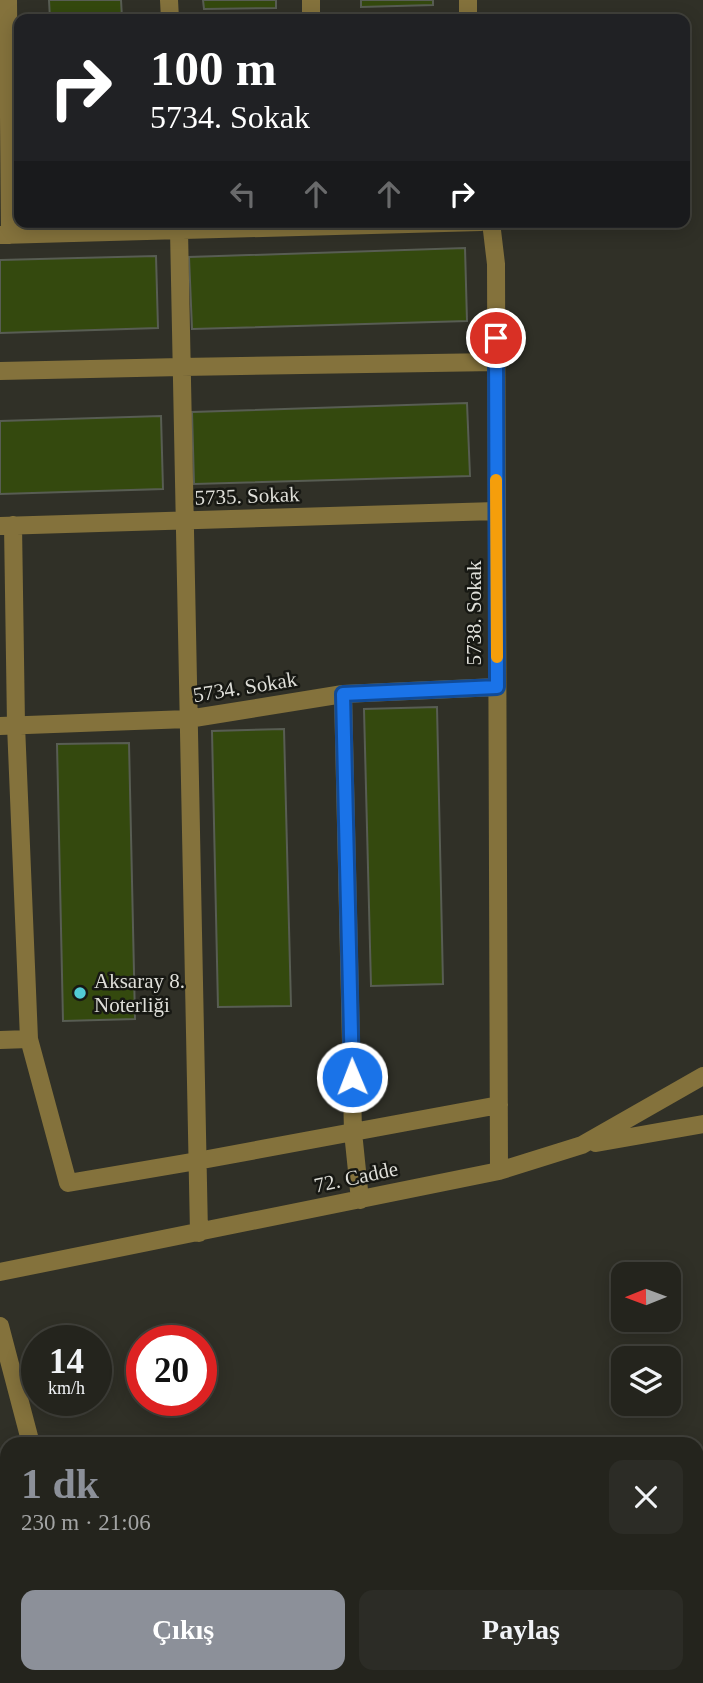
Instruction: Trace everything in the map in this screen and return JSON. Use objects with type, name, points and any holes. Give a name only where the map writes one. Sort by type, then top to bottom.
[{"type":"street","points":[[8,0],[5,235],[254,228]]},
{"type":"street","name":"5738. Sokak","points":[[492,228],[495,264],[496,362],[499,1171]]},
{"type":"street","points":[[179,230],[199,1233]]},
{"type":"street","points":[[0,371],[496,362]]},
{"type":"street","name":"5735. Sokak","points":[[7,526],[496,511]]},
{"type":"street","points":[[7,526],[8,725],[29,1039],[68,1183],[499,1105]]},
{"type":"street","name":"5734. Sokak","points":[[8,725],[188,719],[343,694],[497,687]]},
{"type":"street","points":[[343,694],[353,1132],[360,1200]]},
{"type":"street","points":[[0,1040],[29,1039]]},
{"type":"street","name":"72. Cadde","points":[[0,1272],[499,1171],[582,1145],[703,1076]]},
{"type":"street","points":[[582,1145],[703,1124]]},
{"type":"street","points":[[0,1326],[29,1437]]},
{"type":"building","points":[[49,0],[121,0],[122,14],[50,14]]},
{"type":"building","points":[[203,0],[276,0],[276,8],[204,9]]},
{"type":"building","points":[[361,0],[433,0],[433,5],[361,7]]},
{"type":"building","points":[[465,248],[467,321],[192,329],[189,257]]},
{"type":"building","points":[[156,256],[158,328],[0,333],[0,260]]},
{"type":"building","points":[[467,403],[470,476],[194,484],[192,412]]},
{"type":"building","points":[[161,416],[163,489],[0,494],[0,421]]},
{"type":"building","points":[[437,707],[443,984],[371,986],[364,709]]},
{"type":"building","points":[[284,729],[291,1006],[218,1007],[212,731]]},
{"type":"building","points":[[129,743],[135,1019],[63,1021],[57,744]]},
{"type":"slow traffic","points":[[496,480],[497,657]]},
{"type":"place","name":"Aksaray 8. Noterliği","points":[[80,993]]},
{"type":"route","points":[[352,1077],[343,694],[497,687],[496,338]]}]
